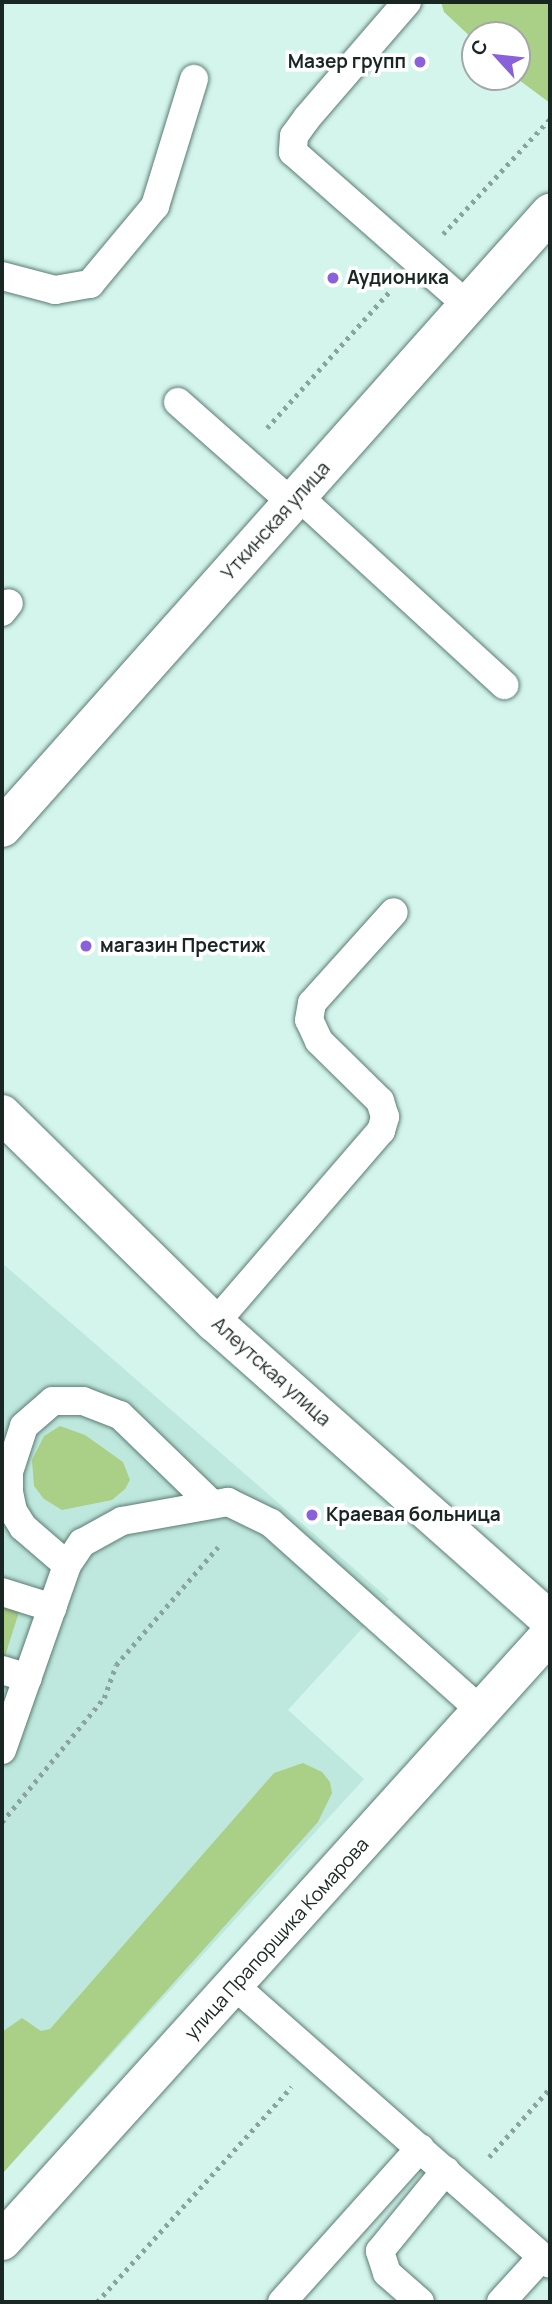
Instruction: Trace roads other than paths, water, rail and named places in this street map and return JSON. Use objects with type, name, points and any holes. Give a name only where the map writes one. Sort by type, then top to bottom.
[{"type":"main road","name":"Уткинская улица","points":[[2,828],[550,214]]},
{"type":"main road","name":"Алеутская улица","points":[[2,1114],[215,1323],[550,1620]]},
{"type":"main road","name":"улица Прапорщика Комарова","points":[[2,2241],[550,1634]]},
{"type":"lane","points":[[407,2],[307,118],[292,145],[298,158],[468,306]]},
{"type":"lane","points":[[2,276],[55,290],[90,284],[155,206],[194,79]]},
{"type":"lane","points":[[178,402],[295,499],[504,685]]},
{"type":"lane","points":[[215,1323],[381,1131],[384,1117],[380,1101],[319,1041],[309,1020],[312,1003],[394,912]]},
{"type":"lane","points":[[67,1565],[23,1527],[13,1511],[9,1492],[9,1472],[24,1426],[53,1401],[82,1401],[120,1415],[212,1504]]},
{"type":"lane","points":[[2,1750],[67,1565],[93,1532],[122,1521],[229,1502],[250,1509],[481,1712]]},
{"type":"lane","points":[[2,1592],[53,1608]]},
{"type":"lane","points":[[2,1670],[28,1678]]},
{"type":"lane","points":[[235,1986],[546,2260],[501,2302]]},
{"type":"lane","points":[[282,2302],[420,2148]]},
{"type":"lane","points":[[420,2302],[387,2273],[380,2250],[454,2178]]},
{"type":"place","name":"Мазер групп","points":[[420,62]]},
{"type":"place","name":"Аудионика","points":[[333,278]]},
{"type":"place","name":"магазин Престиж","points":[[86,946]]},
{"type":"place","name":"Краевая больница","points":[[312,1515]]}]
